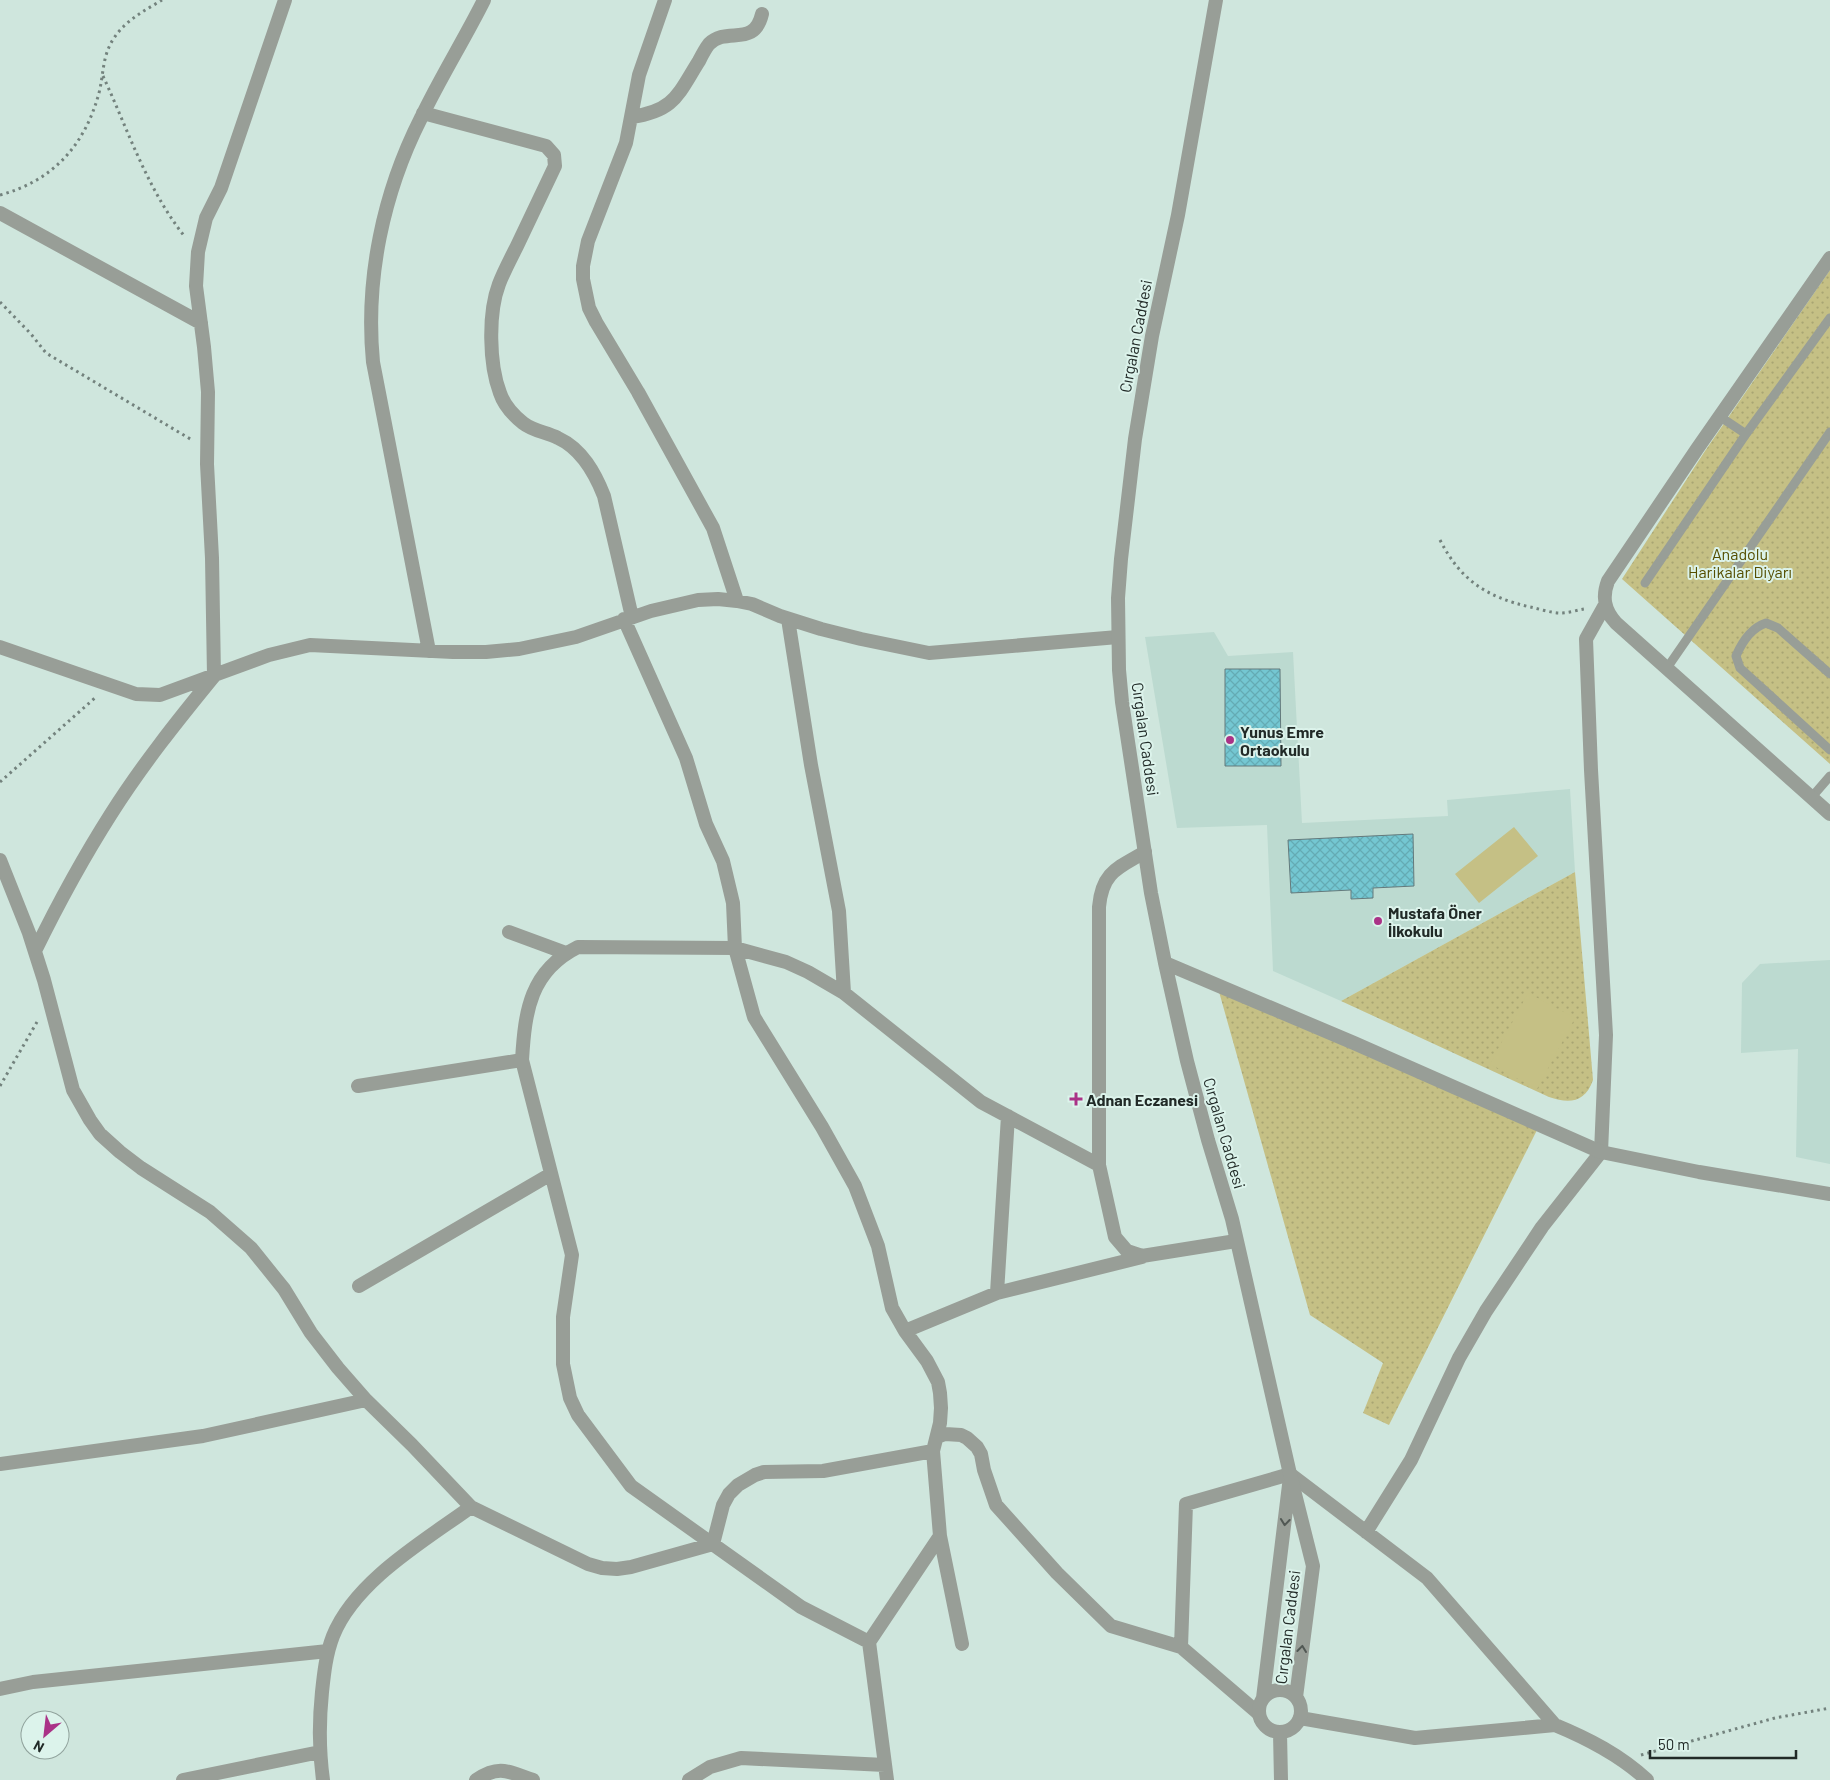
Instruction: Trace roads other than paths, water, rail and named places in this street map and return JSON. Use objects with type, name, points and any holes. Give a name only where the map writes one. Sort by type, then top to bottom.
[{"type":"street","points":[[35,951],[58,904],[111,814],[172,728],[214,676],[208,392],[196,286],[198,252],[206,218],[221,188],[285,0]]},
{"type":"street","points":[[429,651],[373,362],[370,312],[374,266],[386,212],[407,149],[423,113],[484,0]]},
{"type":"street","points":[[665,0],[639,76],[626,142],[586,247],[583,266],[585,294],[596,322],[638,392],[713,528],[737,601]]},
{"type":"street","name":"Cırgalan Caddesi","points":[[1216,0],[1178,215],[1143,387],[1121,558],[1118,637],[1122,702],[1151,893],[1165,963],[1186,1060],[1236,1241],[1313,1566],[1296,1697]]},
{"type":"street","points":[[631,117],[658,111],[674,100],[709,45],[721,37],[740,36],[752,32],[760,21],[762,14]]},
{"type":"street","points":[[423,113],[546,146],[554,155],[555,166],[498,285],[492,321],[493,361],[500,393],[509,410],[526,425],[558,438],[576,450],[588,464],[598,481],[604,496],[628,618],[686,758],[706,824],[723,861],[733,903],[735,948],[754,1017],[827,1134],[855,1186],[878,1246],[892,1308],[904,1331],[927,1361],[938,1382],[941,1408],[933,1451],[940,1536],[962,1644]]},
{"type":"street","points":[[0,213],[201,323]]},
{"type":"street","points":[[1830,258],[1719,416],[1608,581],[1605,589],[1605,605],[1611,618],[1830,814]]},
{"type":"street","points":[[0,647],[136,694],[160,695],[269,655],[310,645],[429,651],[486,652],[518,649],[576,637],[628,618],[698,600],[718,599],[752,604],[788,619],[862,639],[929,653],[1118,637]]},
{"type":"street","points":[[1366,1532],[1411,1460],[1459,1358],[1486,1311],[1542,1227],[1601,1152],[1606,1035],[1591,770],[1586,639],[1605,605]]},
{"type":"street","points":[[788,619],[811,765],[839,911],[844,993]]},
{"type":"street","points":[[1142,1256],[1127,1251],[1115,1237],[1099,1165],[1100,897],[1102,887],[1112,872],[1145,852]]},
{"type":"street","points":[[0,860],[35,951],[73,1090],[80,1105],[100,1134],[141,1168],[210,1212],[251,1248],[284,1288],[311,1333],[338,1368],[366,1400],[471,1507],[588,1564],[602,1568],[617,1569],[631,1567],[713,1544]]},
{"type":"street","points":[[509,932],[566,952]]},
{"type":"street","points":[[869,1642],[802,1606],[631,1486],[578,1415],[570,1398],[565,1380],[563,1349],[563,1317],[572,1255],[522,1060],[523,1034],[532,994],[546,970],[566,952],[578,946],[735,948],[786,962],[808,972],[844,993],[982,1102],[1099,1165]]},
{"type":"street","points":[[1165,963],[1354,1043],[1601,1152],[1699,1172],[1830,1194]]},
{"type":"street","points":[[358,1086],[522,1060]]},
{"type":"street","points":[[997,1293],[1008,1116]]},
{"type":"street","points":[[359,1286],[551,1174]]},
{"type":"street","points":[[904,1331],[997,1293],[1142,1256],[1236,1241]]},
{"type":"street","points":[[0,1464],[204,1436],[366,1400]]},
{"type":"street","points":[[937,1437],[953,1433],[967,1438],[978,1447],[996,1505],[1057,1573],[1110,1626],[1181,1647],[1258,1713]]},
{"type":"street","points":[[713,1544],[723,1505],[738,1485],[755,1475],[764,1472],[824,1471],[933,1451]]},
{"type":"street","points":[[1181,1647],[1186,1504],[1290,1474],[1426,1578],[1555,1725],[1580,1735],[1622,1760],[1647,1780]]},
{"type":"street","name":"Cırgalan Caddesi","points":[[1263,1698],[1290,1474]]},
{"type":"street","points":[[323,1780],[320,1752],[320,1709],[324,1665],[341,1619],[362,1592],[394,1563],[471,1507]]},
{"type":"street","points":[[887,1780],[869,1642],[940,1536]]},
{"type":"street","points":[[0,1689],[33,1682],[328,1651]]},
{"type":"street","points":[[1282,1690],[1296,1697],[1301,1707],[1300,1718],[1295,1727],[1280,1733],[1265,1727],[1258,1713],[1258,1708],[1263,1698],[1271,1692],[1282,1690]]},
{"type":"street","points":[[1300,1718],[1415,1738],[1555,1725]]},
{"type":"street","points":[[1280,1733],[1280,1780]]},
{"type":"street","points":[[184,1780],[320,1752]]},
{"type":"street","points":[[689,1780],[710,1767],[741,1758],[885,1765]]},
{"type":"street","points":[[476,1780],[502,1770],[533,1780]]},
{"type":"lane","points":[[1644,583],[1746,434],[1830,318]]},
{"type":"lane","points":[[1719,416],[1746,434]]},
{"type":"lane","points":[[1667,668],[1830,432]]},
{"type":"lane","points":[[1830,674],[1778,628],[1766,623],[1756,626],[1740,646],[1736,656],[1740,668],[1830,750]]},
{"type":"lane","points":[[1811,798],[1830,776]]},
{"type":"place","name":"Yunus Emre Ortaokulu","points":[[1230,740]]},
{"type":"place","name":"Mustafa Öner İlkokulu","points":[[1378,921]]},
{"type":"place","name":"Adnan Eczanesi","points":[[1076,1099]]},
{"type":"park label","name":"Anadolu Harikalar Diyarı","points":[[1740,562]]}]
